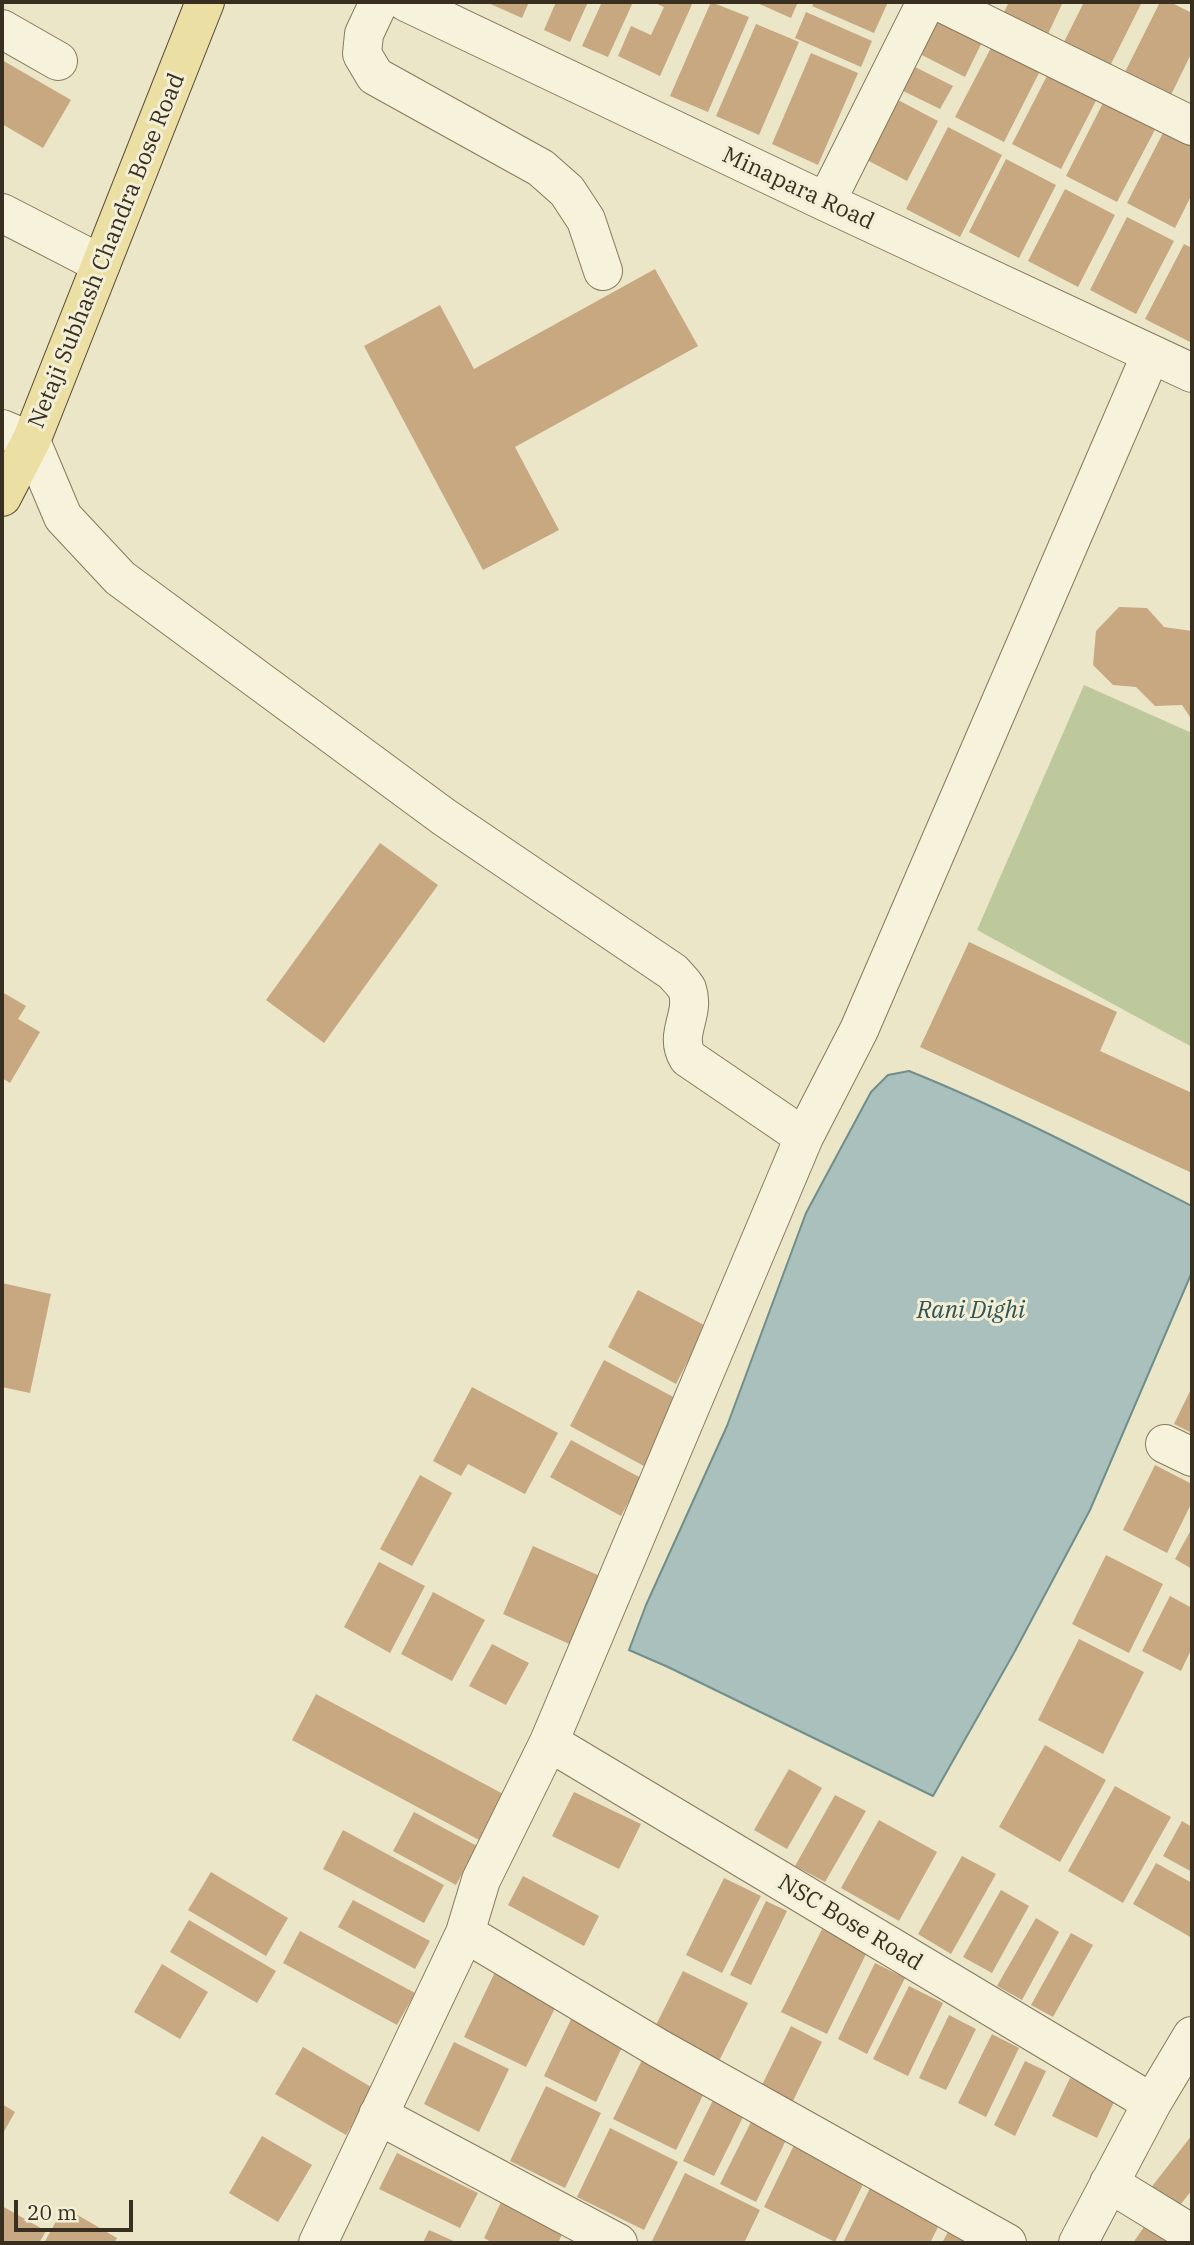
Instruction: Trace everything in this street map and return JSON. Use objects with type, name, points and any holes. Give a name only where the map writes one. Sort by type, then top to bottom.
[{"type":"main road","name":"Netaji Subhash Chandra Bose Road","points":[[2,497],[17,435],[101,264],[205,2]]},
{"type":"street","points":[[379,2],[364,34],[362,54],[375,76],[541,169],[567,191],[586,220],[603,271]]},
{"type":"street","name":"Minapara Road","points":[[406,2],[1192,373]]},
{"type":"street","points":[[825,202],[926,2]]},
{"type":"street","points":[[940,2],[1192,126]]},
{"type":"street","points":[[2,29],[58,61]]},
{"type":"street","points":[[2,213],[101,264]]},
{"type":"street","points":[[318,2243],[465,1933],[481,1880],[548,1742],[804,1137],[865,1018],[1151,354]]},
{"type":"street","points":[[17,435],[63,517],[120,578],[444,817],[673,972],[687,988],[689,1011],[682,1049],[688,1058],[804,1137]]},
{"type":"street","name":"NSC Bose Road","points":[[548,1742],[1152,2103]]},
{"type":"street","points":[[465,1933],[658,2048],[1007,2243]]},
{"type":"street","points":[[1078,2243],[1152,2103],[1192,2036]]},
{"type":"street","points":[[378,2115],[618,2243]]},
{"type":"street","points":[[1109,2183],[1192,2234]]},
{"type":"green space","points":[[1084,685],[1192,733],[1192,1047],[977,930]]},
{"type":"water","name":"Rani Dighi","points":[[909,1071],[1017,1118],[1192,1206],[1192,1272],[1090,1510],[1015,1651],[933,1796],[629,1650],[646,1605],[727,1426],[806,1213],[871,1092],[888,1075]]},
{"type":"building","points":[[486,2],[529,2],[522,18]]},
{"type":"building","points":[[556,2],[588,2],[570,42],[544,30]]},
{"type":"building","points":[[602,2],[633,2],[608,57],[582,46]]},
{"type":"building","points":[[653,2],[693,2],[660,76],[618,56],[631,26],[651,35],[664,7]]},
{"type":"building","points":[[711,2],[749,17],[708,112],[670,96]]},
{"type":"building","points":[[755,2],[798,2],[791,18]]},
{"type":"building","points":[[814,2],[888,2],[874,33],[812,6]]},
{"type":"building","points":[[1009,2],[1063,2],[1047,36],[1003,14]]},
{"type":"building","points":[[1084,2],[1142,2],[1108,70],[1062,46]]},
{"type":"building","points":[[1160,2],[1170,2],[1192,13],[1192,52],[1169,99],[1123,76]]},
{"type":"building","points":[[932,11],[984,38],[965,77],[912,50]]},
{"type":"building","points":[[806,12],[872,41],[861,67],[795,38]]},
{"type":"building","points":[[756,24],[799,42],[759,135],[716,116]]},
{"type":"building","points":[[994,42],[1042,67],[1004,142],[955,117]]},
{"type":"building","points":[[811,53],[858,73],[818,165],[772,144]]},
{"type":"building","points":[[2,60],[71,100],[43,148],[2,124]]},
{"type":"building","points":[[909,64],[953,86],[940,109],[897,88]]},
{"type":"building","points":[[1051,68],[1100,93],[1061,169],[1012,144]]},
{"type":"building","points":[[1107,95],[1159,122],[1117,202],[1066,176]]},
{"type":"building","points":[[898,100],[938,121],[907,181],[867,160]]},
{"type":"building","points":[[1167,125],[1192,138],[1192,194],[1175,228],[1127,203]]},
{"type":"building","points":[[948,127],[1002,155],[960,237],[906,209]]},
{"type":"building","points":[[1006,159],[1056,185],[1019,258],[969,232]]},
{"type":"building","points":[[1065,189],[1115,215],[1078,287],[1028,261]]},
{"type":"building","points":[[1127,217],[1174,241],[1136,314],[1090,290]]},
{"type":"building","points":[[1184,244],[1192,248],[1192,343],[1145,319]]},
{"type":"building","points":[[655,269],[698,346],[515,447],[559,530],[483,570],[364,346],[440,305],[474,369]]},
{"type":"building","points":[[1119,607],[1147,608],[1164,627],[1192,631],[1192,720],[1182,705],[1155,706],[1136,687],[1113,685],[1093,665],[1096,631]]},
{"type":"building","points":[[380,843],[438,885],[324,1043],[266,1000]]},
{"type":"building","points":[[969,942],[1117,1012],[1100,1051],[1192,1093],[1192,1173],[920,1047]]},
{"type":"building","points":[[2,992],[26,1006],[18,1019],[40,1032],[10,1083],[2,1078]]},
{"type":"building","points":[[2,1283],[51,1294],[30,1393],[2,1387]]},
{"type":"building","points":[[638,1290],[706,1326],[676,1384],[608,1347]]},
{"type":"building","points":[[604,1360],[679,1400],[644,1466],[570,1426]]},
{"type":"building","points":[[472,1387],[558,1433],[525,1494],[468,1464],[461,1476],[433,1461]]},
{"type":"building","points":[[1192,1387],[1192,1433],[1174,1424]]},
{"type":"building","points":[[571,1440],[641,1478],[621,1516],[550,1477]]},
{"type":"building","points":[[1155,1465],[1192,1484],[1192,1502],[1167,1553],[1123,1530]]},
{"type":"building","points":[[420,1475],[452,1493],[412,1566],[380,1549]]},
{"type":"building","points":[[1192,1528],[1192,1569],[1175,1559]]},
{"type":"building","points":[[533,1546],[609,1580],[578,1648],[503,1614]]},
{"type":"building","points":[[1106,1555],[1163,1584],[1129,1653],[1072,1624]]},
{"type":"building","points":[[379,1562],[425,1586],[390,1653],[344,1627]]},
{"type":"building","points":[[433,1592],[485,1620],[452,1681],[401,1654]]},
{"type":"building","points":[[1170,1596],[1192,1608],[1192,1648],[1181,1671],[1142,1651]]},
{"type":"building","points":[[1079,1639],[1144,1672],[1103,1754],[1038,1720]]},
{"type":"building","points":[[492,1644],[529,1663],[506,1705],[469,1686]]},
{"type":"building","points":[[316,1694],[505,1795],[481,1841],[292,1740]]},
{"type":"building","points":[[1045,1745],[1106,1780],[1060,1862],[999,1827]]},
{"type":"building","points":[[789,1769],[822,1788],[787,1849],[754,1830]]},
{"type":"building","points":[[1115,1786],[1171,1817],[1123,1903],[1068,1871]]},
{"type":"building","points":[[574,1792],[641,1824],[619,1869],[552,1836]]},
{"type":"building","points":[[835,1795],[866,1811],[825,1882],[795,1866]]},
{"type":"building","points":[[414,1812],[477,1846],[456,1885],[393,1851]]},
{"type":"building","points":[[879,1820],[937,1852],[899,1921],[841,1888]]},
{"type":"building","points":[[1182,1821],[1192,1827],[1192,1872],[1163,1856]]},
{"type":"building","points":[[343,1830],[444,1885],[424,1923],[323,1869]]},
{"type":"building","points":[[962,1856],[996,1874],[951,1954],[918,1934]]},
{"type":"building","points":[[1156,1863],[1192,1883],[1192,1938],[1133,1904]]},
{"type":"building","points":[[211,1872],[288,1918],[266,1956],[188,1910]]},
{"type":"building","points":[[523,1876],[599,1916],[584,1946],[508,1905]]},
{"type":"building","points":[[724,1878],[761,1896],[722,1973],[686,1955]]},
{"type":"building","points":[[1001,1890],[1029,1906],[992,1973],[963,1957]]},
{"type":"building","points":[[353,1900],[430,1941],[415,1969],[338,1927]]},
{"type":"building","points":[[766,1901],[787,1911],[751,1985],[730,1975]]},
{"type":"building","points":[[1036,1918],[1059,1932],[1022,2000],[997,1986]]},
{"type":"building","points":[[189,1920],[276,1971],[257,2003],[170,1952]]},
{"type":"building","points":[[822,1929],[867,1952],[827,2034],[781,2012]]},
{"type":"building","points":[[300,1931],[415,1993],[397,2025],[283,1963]]},
{"type":"building","points":[[1071,1933],[1093,1945],[1053,2017],[1031,2005]]},
{"type":"building","points":[[875,1963],[905,1978],[867,2054],[838,2039]]},
{"type":"building","points":[[162,1964],[208,1992],[180,2039],[134,2012]]},
{"type":"building","points":[[683,1971],[748,2003],[716,2067],[651,2035]]},
{"type":"building","points":[[495,1972],[558,2002],[526,2067],[464,2037]]},
{"type":"building","points":[[909,1986],[943,2003],[908,2076],[873,2059]]},
{"type":"building","points":[[573,2015],[625,2041],[596,2102],[544,2076]]},
{"type":"building","points":[[949,2015],[976,2029],[946,2090],[919,2078]]},
{"type":"building","points":[[791,2026],[822,2042],[792,2103],[761,2087]]},
{"type":"building","points":[[992,2034],[1019,2048],[986,2117],[958,2103]]},
{"type":"building","points":[[454,2042],[509,2069],[479,2132],[424,2104]]},
{"type":"building","points":[[303,2047],[373,2088],[346,2135],[275,2094]]},
{"type":"building","points":[[644,2056],[707,2087],[676,2150],[613,2119]]},
{"type":"building","points":[[1025,2061],[1046,2071],[1015,2136],[994,2125]]},
{"type":"building","points":[[1070,2078],[1115,2100],[1097,2138],[1052,2116]]},
{"type":"building","points":[[546,2086],[601,2113],[565,2188],[510,2161]]},
{"type":"building","points":[[715,2096],[746,2111],[714,2176],[683,2161]]},
{"type":"building","points":[[2,2104],[15,2112],[2,2135]]},
{"type":"building","points":[[753,2118],[788,2136],[756,2202],[720,2184]]},
{"type":"building","points":[[610,2128],[678,2162],[644,2230],[577,2197]]},
{"type":"building","points":[[1192,2135],[1192,2190],[1177,2209],[1150,2189]]},
{"type":"building","points":[[262,2136],[312,2165],[278,2222],[229,2193]]},
{"type":"building","points":[[796,2141],[867,2176],[835,2242],[764,2207]]},
{"type":"building","points":[[397,2153],[478,2193],[460,2228],[379,2189]]},
{"type":"building","points":[[685,2173],[760,2210],[744,2243],[652,2241]]},
{"type":"building","points":[[871,2186],[941,2221],[930,2243],[843,2243]]},
{"type":"building","points":[[502,2200],[564,2230],[558,2243],[493,2243],[484,2238]]},
{"type":"building","points":[[2,2206],[46,2231],[39,2243],[2,2243]]},
{"type":"building","points":[[64,2207],[117,2238],[114,2243],[44,2243]]},
{"type":"building","points":[[1146,2224],[1176,2243],[1133,2243]]},
{"type":"building","points":[[429,2230],[458,2243],[423,2243]]},
{"type":"building","points":[[949,2230],[976,2243],[942,2243]]}]
